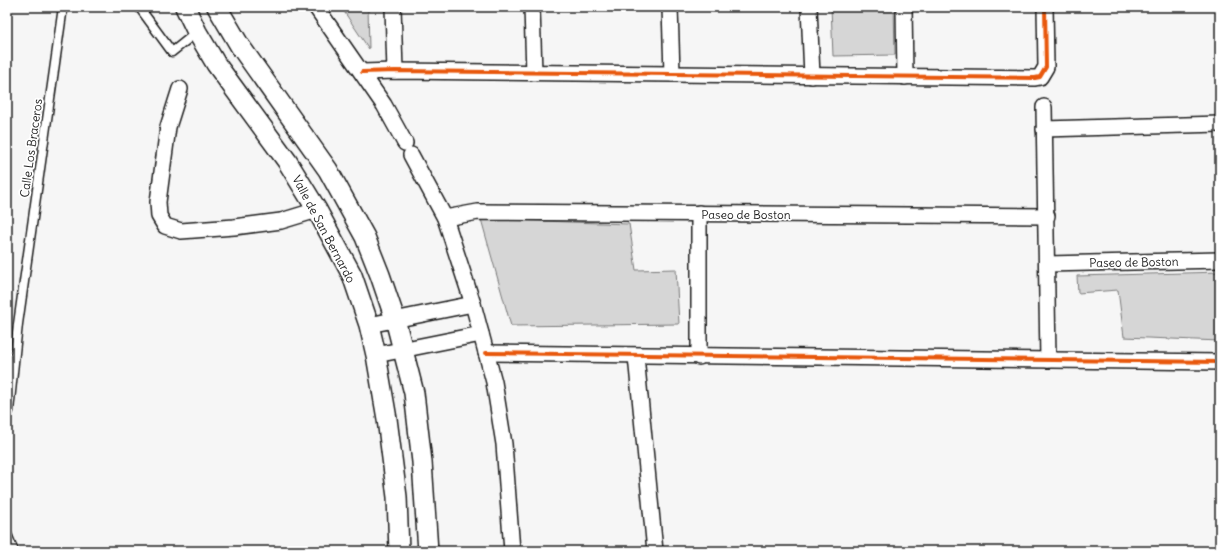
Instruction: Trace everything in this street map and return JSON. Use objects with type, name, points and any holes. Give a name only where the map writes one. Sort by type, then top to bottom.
[{"type":"street","name":"Valle de San Bernardo","points":[[185,7],[197,32],[216,64],[287,161],[317,210],[352,276],[376,355],[387,419],[397,496],[400,551]]},
{"type":"street","points":[[217,7],[240,46],[328,170],[365,237],[380,275],[404,349],[414,393],[422,462],[428,551]]},
{"type":"street","points":[[316,7],[384,105],[445,218],[473,304],[494,382],[504,444],[512,551]]},
{"type":"street","points":[[392,7],[396,71]]},
{"type":"street","points":[[532,7],[534,73]]},
{"type":"street","points":[[670,7],[672,74]]},
{"type":"street","points":[[809,7],[812,76]]},
{"type":"street","points":[[904,7],[905,77]]},
{"type":"street","points":[[362,72],[396,71],[1035,78],[1040,76],[1046,67],[1045,7]]},
{"type":"street","points":[[180,89],[168,128],[158,202],[159,216],[165,226],[181,232],[234,227],[281,221],[317,210]]},
{"type":"street","points":[[1044,107],[1048,360]]},
{"type":"street","points":[[1044,129],[1220,124]]},
{"type":"street","name":"Paseo de Boston","points":[[445,218],[478,212],[1046,216]]},
{"type":"street","points":[[699,214],[699,356]]},
{"type":"street","name":"Paseo de Boston","points":[[1047,264],[1220,260]]},
{"type":"street","points":[[368,325],[473,304]]},
{"type":"street","points":[[376,355],[481,334]]},
{"type":"street","points":[[486,353],[1220,362]]},
{"type":"street","points":[[636,356],[655,551]]},
{"type":"lane","name":"Calle Los Braceros","points":[[9,411],[18,324],[63,7]]},
{"type":"lane","points":[[139,7],[172,52],[197,32]]},
{"type":"lane","points":[[7,534],[14,551]]},
{"type":"shaded area","points":[[341,7],[368,7],[369,49]]},
{"type":"shaded area","points":[[831,7],[894,7],[895,55],[833,56]]},
{"type":"shaded area","points":[[481,219],[629,224],[636,270],[676,269],[679,324],[511,326]]},
{"type":"shaded area","points":[[1220,272],[1220,341],[1124,337],[1118,290],[1078,293],[1077,276]]},
{"type":"cycle path","points":[[362,72],[395,71],[1035,78],[1040,77],[1046,67],[1045,7]]},
{"type":"cycle path","points":[[486,353],[1220,362]]}]
